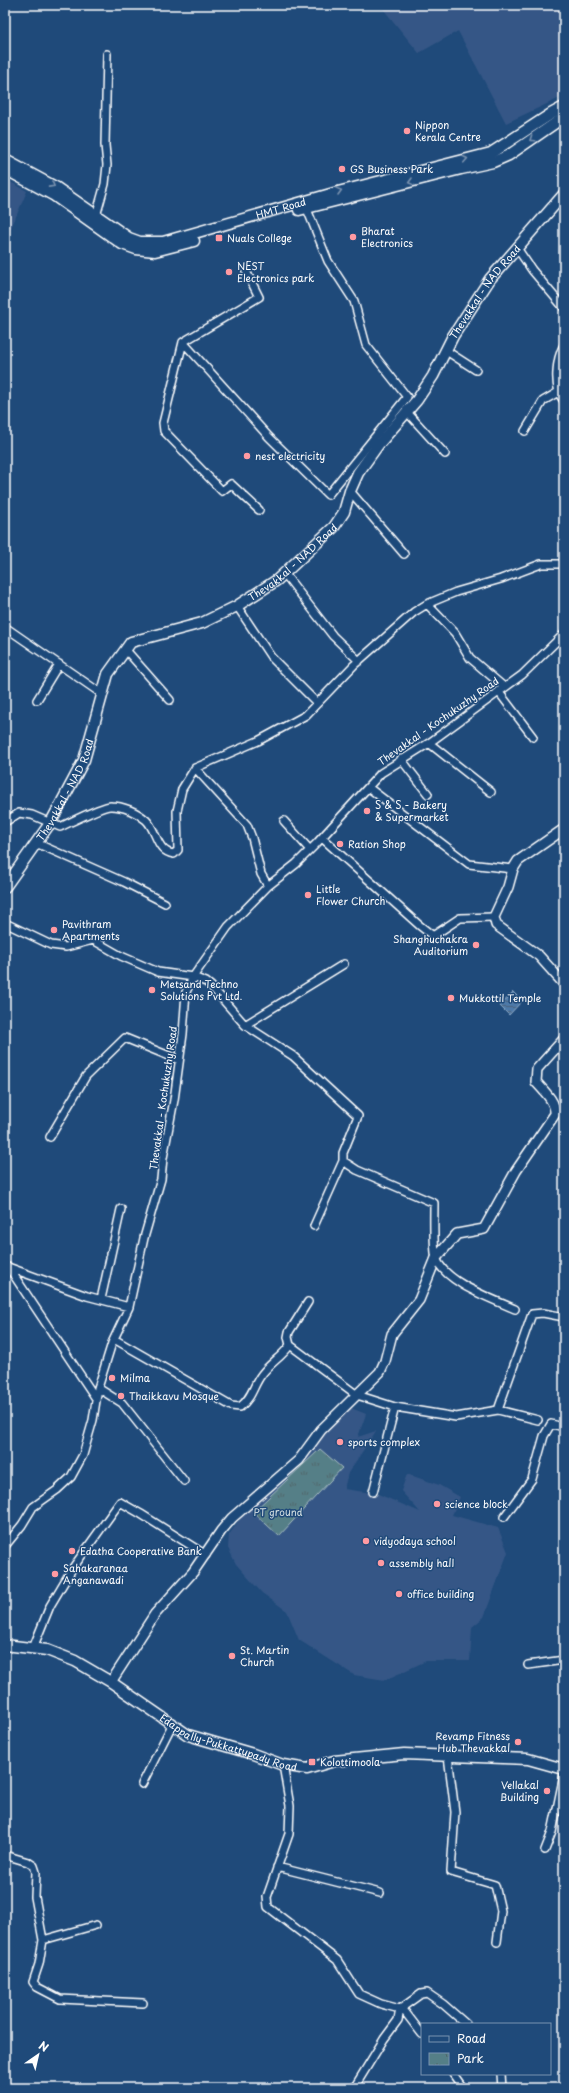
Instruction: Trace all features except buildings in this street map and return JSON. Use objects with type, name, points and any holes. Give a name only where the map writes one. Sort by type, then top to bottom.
[{"type":"main road","name":"HMT Road","points":[[5,160],[57,188],[129,238],[149,248],[163,242],[191,236],[334,193],[492,153],[564,107]]},
{"type":"main road","name":"HMT Road","points":[[5,169],[53,196],[122,244],[136,249],[177,246],[271,217],[493,162],[509,155],[564,118]]},
{"type":"main road","name":"Thevakkal - NAD Road","points":[[5,887],[51,822],[84,760],[108,674],[125,649],[131,642],[202,623],[236,606],[277,580],[334,527],[344,512],[350,491],[358,473],[406,411],[417,400],[433,376],[445,350],[490,279],[564,194]]},
{"type":"main road","name":"Edappally-Pukkattupady Road","points":[[5,1645],[47,1650],[75,1661],[111,1682],[188,1735],[253,1754],[283,1765],[307,1769],[334,1761],[404,1754],[528,1759],[564,1769]]},
{"type":"street","points":[[96,216],[105,184],[107,165],[105,145],[107,54]]},
{"type":"street","points":[[183,342],[270,437],[328,495],[407,397],[366,345],[354,301],[328,261],[307,209]]},
{"type":"street","points":[[517,248],[532,270],[564,308]]},
{"type":"street","points":[[246,271],[259,297],[183,342],[163,424],[164,431],[222,491],[231,484],[259,510]]},
{"type":"street","points":[[564,345],[557,361],[557,376],[564,401]]},
{"type":"street","points":[[445,350],[476,370]]},
{"type":"street","points":[[525,431],[543,401],[560,391]]},
{"type":"street","points":[[406,411],[445,454]]},
{"type":"street","points":[[350,491],[404,554]]},
{"type":"street","points":[[5,822],[18,812],[32,814],[60,827],[110,805],[130,810],[146,820],[159,845],[170,854],[174,854],[178,850],[177,811],[182,789],[195,768],[258,742],[306,715],[359,661],[414,612],[428,604],[456,592],[501,579],[541,564],[564,564]]},
{"type":"street","points":[[284,573],[333,636],[359,661]]},
{"type":"street","points":[[428,604],[455,633],[470,658],[501,689],[533,737]]},
{"type":"street","points":[[236,606],[271,657],[318,703]]},
{"type":"street","points":[[5,627],[102,694]]},
{"type":"street","name":"Thevakkal - Kochukuzhy Road","points":[[5,1546],[22,1525],[33,1507],[71,1477],[83,1455],[93,1420],[95,1397],[114,1339],[129,1307],[144,1238],[161,1179],[163,1158],[184,1034],[186,992],[193,977],[228,927],[268,886],[322,838],[381,773],[401,759],[429,743],[522,675],[564,634]]},
{"type":"street","points":[[125,649],[170,700]]},
{"type":"street","points":[[37,700],[59,664]]},
{"type":"street","points":[[429,743],[491,792]]},
{"type":"street","points":[[401,759],[428,794]]},
{"type":"street","points":[[195,768],[247,825],[252,838],[261,874],[268,886]]},
{"type":"street","points":[[368,788],[469,864],[513,869]]},
{"type":"street","points":[[284,821],[310,850]]},
{"type":"street","points":[[564,829],[559,834],[526,854],[518,861],[513,869],[508,887],[494,917],[496,925],[539,956],[564,984]]},
{"type":"street","points":[[322,838],[433,936],[460,918],[494,917]]},
{"type":"street","points":[[36,843],[116,878],[165,903]]},
{"type":"street","points":[[5,923],[52,945],[66,947],[94,940],[121,956],[158,972],[193,977],[211,986],[245,1025],[293,1056],[358,1116],[343,1153],[343,1160],[314,1226]]},
{"type":"street","points":[[245,1025],[344,964]]},
{"type":"street","points":[[50,1137],[86,1076],[124,1038],[179,1060]]},
{"type":"street","points":[[436,1258],[457,1234],[484,1229],[516,1170],[552,1119],[555,1110],[551,1099],[536,1082],[537,1069],[564,1039]]},
{"type":"street","points":[[111,1682],[155,1614],[173,1596],[206,1555],[221,1531],[232,1518],[299,1460],[321,1430],[380,1372],[385,1361],[392,1334],[419,1300],[428,1283],[436,1258],[434,1203],[357,1170],[343,1160]]},
{"type":"street","points":[[101,1299],[111,1262],[121,1209]]},
{"type":"street","points":[[436,1258],[446,1272],[473,1291],[515,1309]]},
{"type":"street","points":[[7,1266],[87,1296],[129,1307]]},
{"type":"street","points":[[7,1266],[95,1397]]},
{"type":"street","points":[[308,1302],[289,1332],[288,1337],[290,1345],[357,1395],[395,1407],[456,1417],[498,1410],[538,1420]]},
{"type":"street","points":[[498,1410],[532,1314],[544,1313],[564,1317]]},
{"type":"street","points":[[114,1339],[231,1406],[240,1407],[254,1392],[261,1375],[274,1361],[284,1354],[290,1345]]},
{"type":"street","points":[[98,1388],[122,1403],[184,1481]]},
{"type":"street","points":[[373,1492],[395,1407]]},
{"type":"street","points":[[504,1518],[532,1479],[544,1436],[551,1424],[564,1427]]},
{"type":"street","points":[[33,1648],[50,1606],[68,1575],[120,1502],[142,1514],[206,1555]]},
{"type":"street","points":[[528,1664],[564,1660]]},
{"type":"street","points":[[142,1784],[172,1725]]},
{"type":"street","points":[[448,1756],[455,1812],[451,1872],[495,1885],[501,1911],[496,1942]]},
{"type":"street","points":[[283,1765],[291,1820],[289,1834],[267,1898],[268,1907],[337,1960],[359,1994],[381,2004],[401,2008],[421,2033]]},
{"type":"street","points":[[545,1850],[552,1832],[564,1775]]},
{"type":"street","points":[[5,1855],[28,1862],[34,1866],[36,1872],[35,1897],[43,1940],[39,1964],[33,1982],[37,1987],[60,1999],[143,2003]]},
{"type":"street","points":[[278,1867],[380,1893]]},
{"type":"street","points":[[43,1940],[96,1925]]},
{"type":"street","points":[[354,2088],[384,2039],[398,2020],[401,2008],[421,1994],[427,1993],[443,2004],[465,2023]]},
{"type":"street","points":[[454,2075],[463,2088]]},
{"type":"street","points":[[501,2075],[502,2088]]},
{"type":"shaded area","points":[[380,5],[564,5],[564,96],[506,123],[458,31],[419,53]]},
{"type":"shaded area","points":[[5,179],[27,191],[5,242]]},
{"type":"shaded area","points":[[513,992],[522,1001],[509,1015],[500,1006]]},
{"type":"shaded area","name":"vidyodaya school","points":[[351,1408],[366,1414],[358,1437],[376,1431],[348,1473],[344,1489],[378,1494],[420,1512],[401,1491],[407,1474],[439,1485],[460,1497],[452,1515],[498,1528],[508,1552],[484,1617],[472,1627],[470,1661],[426,1661],[385,1680],[354,1675],[299,1640],[287,1611],[262,1593],[236,1564],[228,1548],[229,1535],[250,1504],[272,1490],[338,1418]]},
{"type":"green space","name":"PT ground","points":[[320,1449],[342,1468],[279,1536],[253,1512]]},
{"type":"place","name":"Nippon Kerala Centre","points":[[407,131]]},
{"type":"place","name":"GS Business Park","points":[[342,169]]},
{"type":"place","name":"Bharat Electronics","points":[[353,237]]},
{"type":"place","name":"Nuals College","points":[[219,238]]},
{"type":"place","name":"NEST Electronics park","points":[[229,272]]},
{"type":"place","name":"nest electricity","points":[[247,456]]},
{"type":"place","name":"S & S - Bakery & Supermarket","points":[[367,811]]},
{"type":"place","name":"Ration Shop","points":[[340,844]]},
{"type":"place","name":"Little Flower Church","points":[[308,895]]},
{"type":"place","name":"Pavithram Apartments","points":[[54,930]]},
{"type":"place","name":"Shanghuchakra Auditorium","points":[[476,945]]},
{"type":"place","name":"Metsand Techno Solutions Pvt Ltd.","points":[[152,990]]},
{"type":"place","name":"Mukkottil Temple","points":[[451,998]]},
{"type":"place","name":"Milma","points":[[112,1378]]},
{"type":"place","name":"Thaikkavu Mosque","points":[[121,1396]]},
{"type":"place","name":"sports complex","points":[[340,1442]]},
{"type":"place","name":"science block","points":[[437,1504]]},
{"type":"place","name":"vidyodaya school","points":[[366,1541]]},
{"type":"place","name":"Edatha Cooperative Bank","points":[[72,1551]]},
{"type":"place","name":"assembly hall","points":[[381,1563]]},
{"type":"place","name":"Sahakaranaa Anganawadi","points":[[55,1574]]},
{"type":"place","name":"office building","points":[[399,1594]]},
{"type":"place","name":"St. Martin Church","points":[[232,1656]]},
{"type":"place","name":"Revamp Fitness Hub Thevakkal","points":[[518,1742]]},
{"type":"place","name":"Kolottimoola","points":[[312,1762]]},
{"type":"place","name":"Vellakal Building","points":[[547,1791]]}]
